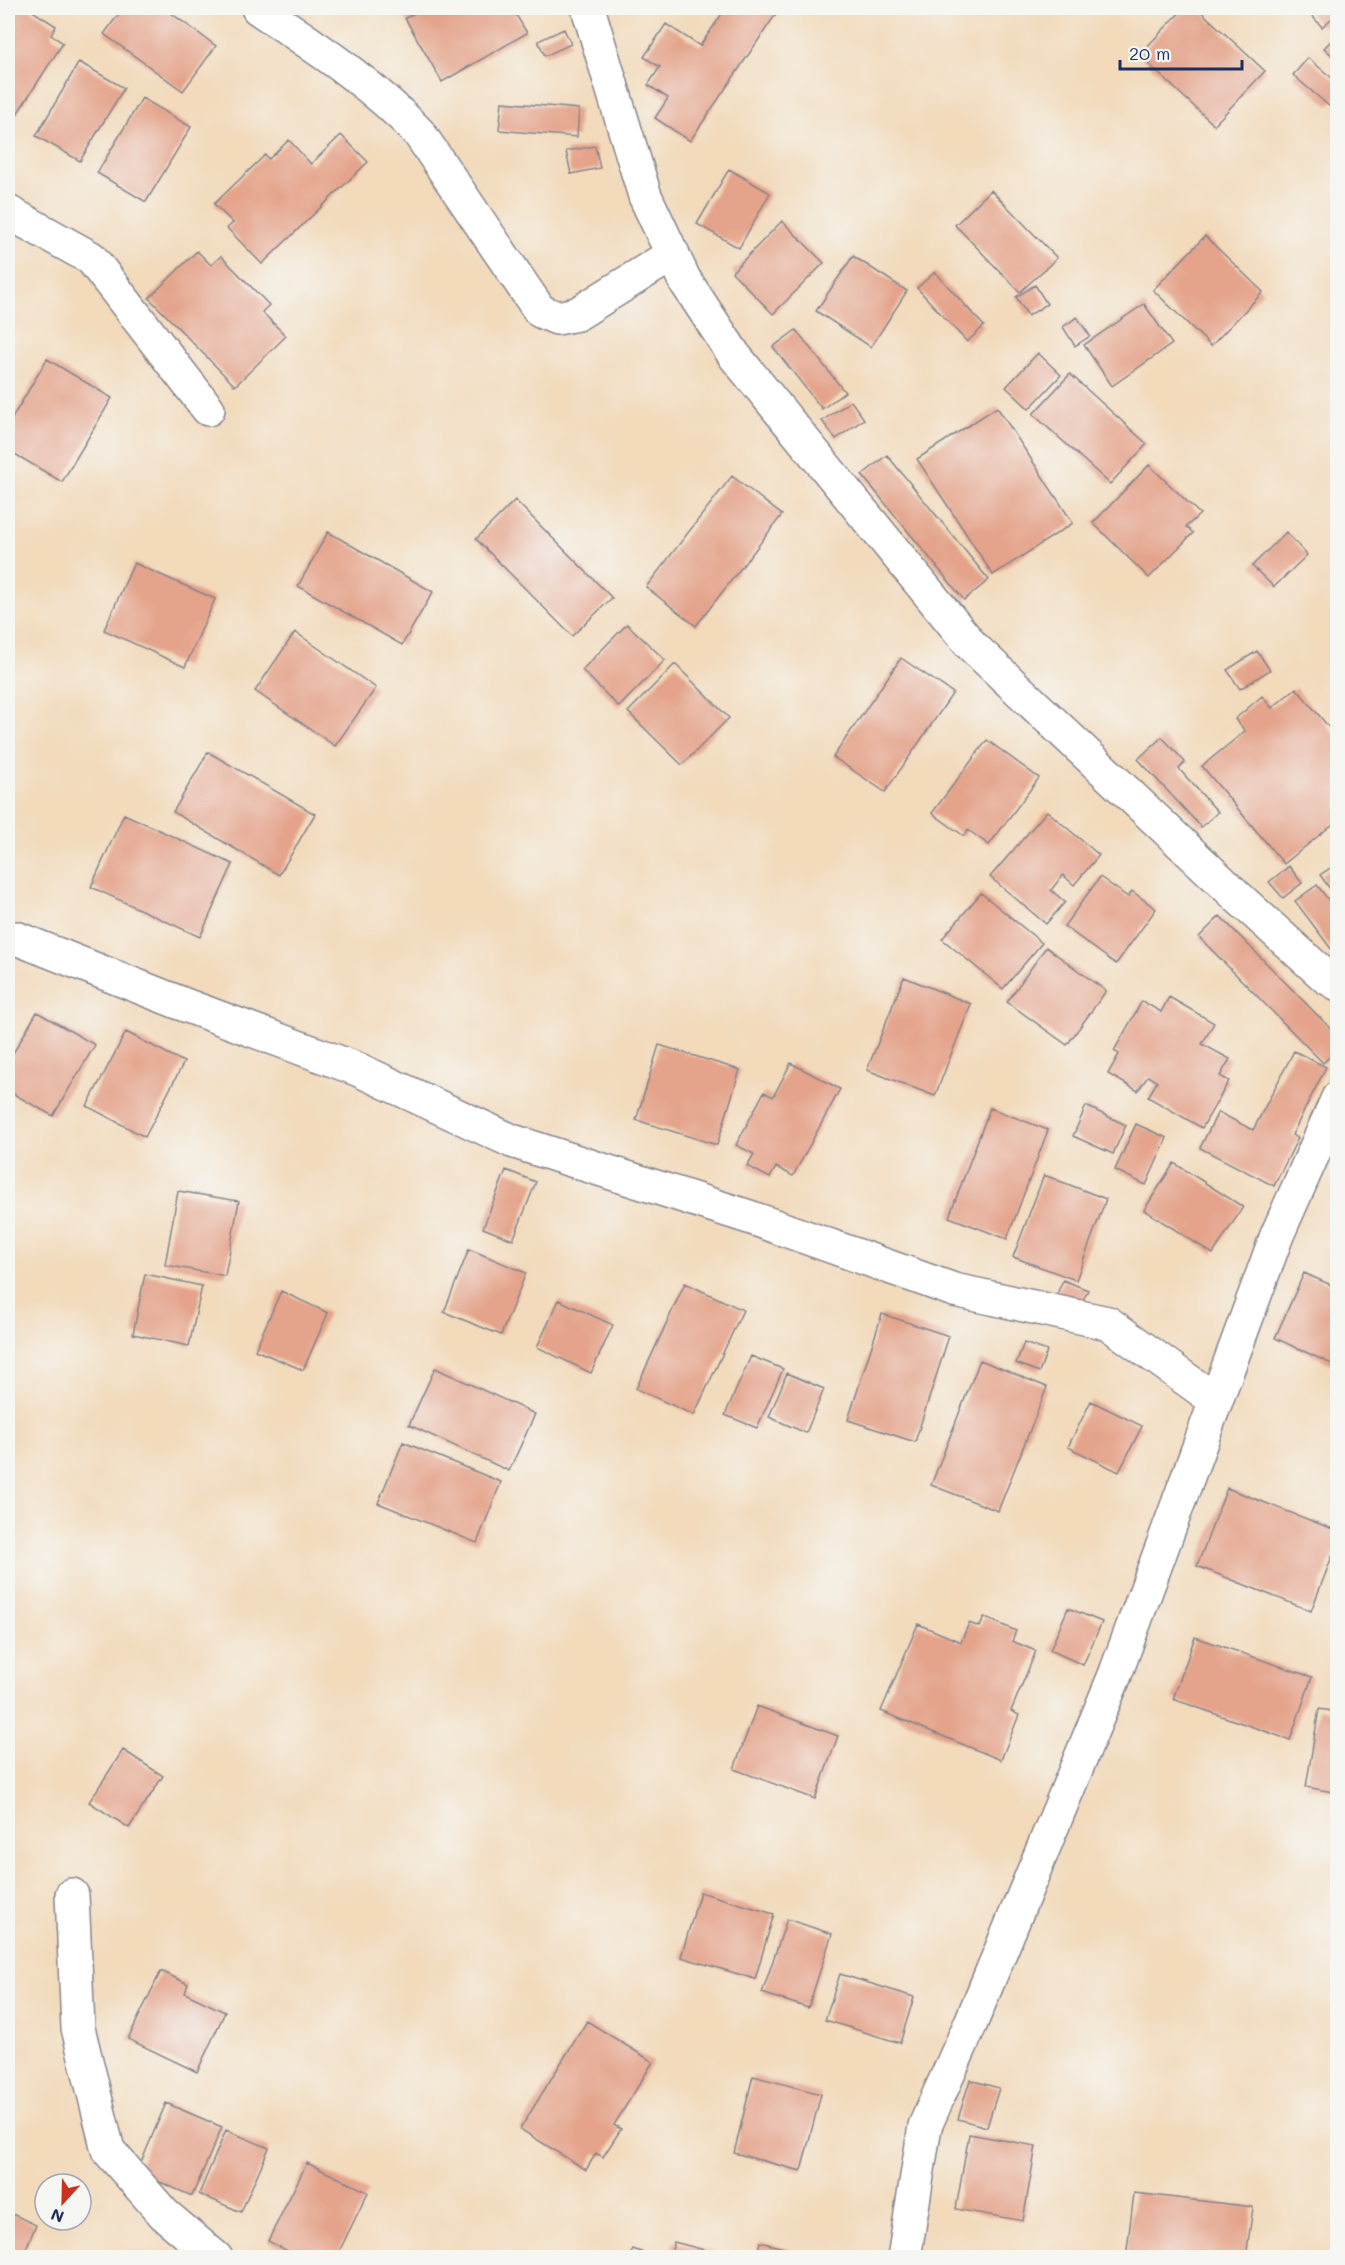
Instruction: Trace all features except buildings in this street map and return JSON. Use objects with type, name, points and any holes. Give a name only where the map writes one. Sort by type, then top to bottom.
[{"type":"street","points":[[258,8],[341,64],[419,133],[540,310],[557,318],[577,315],[673,254]]},
{"type":"street","points":[[588,8],[645,195],[684,279],[734,355],[971,645],[1241,900],[1326,977],[1338,984]]},
{"type":"street","points":[[8,212],[91,258],[207,408]]},
{"type":"street","points":[[16,938],[185,1005],[357,1069],[512,1141],[749,1217],[954,1290],[1108,1323],[1215,1400]]},
{"type":"street","points":[[904,2258],[925,2126],[970,2025],[1115,1675],[1277,1235],[1338,1098]]},
{"type":"street","points":[[72,1895],[78,2028],[108,2150],[164,2214],[216,2258]]}]
